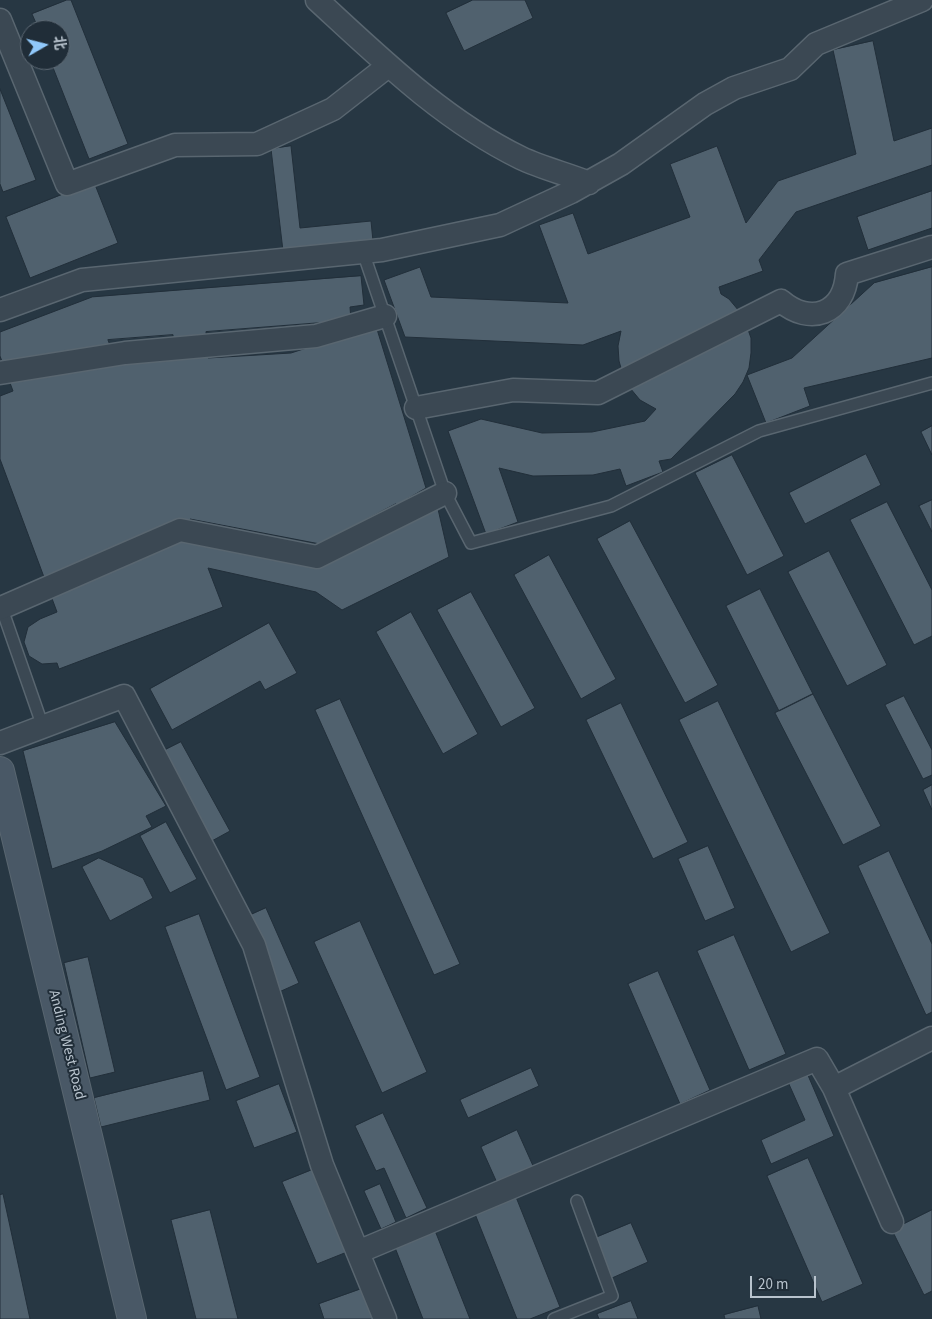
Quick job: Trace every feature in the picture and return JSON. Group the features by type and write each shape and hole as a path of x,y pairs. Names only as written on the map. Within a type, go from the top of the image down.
{"street":[{"path":"317,0 388,66 462,124 522,158 589,182"},
{"path":"0,310 82,280 382,250 500,225 589,182 621,164 705,104 734,88 790,69 816,44 922,0"},
{"path":"0,20 67,184 176,144 257,144 333,110 388,66"},
{"path":"416,408 513,390 598,394 781,301 800,313 824,312 834,306 842,297 846,286 847,274 932,247"},
{"path":"0,373 125,353 316,336 385,316"},
{"path":"1,606 180,530 317,557 445,493"},
{"path":"0,742 124,696 254,945 322,1165 385,1319"},
{"name":"Anding West Road","path":"0,771 132,1319"},
{"name":"Anding West Road","path":"0,843 114,1319"},
{"path":"834,1088 932,1038"},
{"path":"358,1252 817,1059 834,1088 892,1222"}],"lane":[{"path":"363,252 445,493 471,543 611,506 759,431 932,383"},
{"path":"1,606 43,727"},
{"path":"554,1319 612,1296 577,1201"}],"building":[{"path":"71,0 128,144 89,159 54,70 70,70 70,20 35,20 32,14"},
{"path":"473,0 525,0 533,18 464,51 446,13"},
{"path":"873,41 894,141 932,128 932,165 796,212 759,260 763,271 719,287 721,294 729,299 739,311 746,324 751,338 749,368 735,394 671,459 659,461 663,472 626,486 620,469 593,475 533,476 499,468 518,522 486,534 448,431 481,419 542,433 592,432 645,421 656,409 640,400 630,388 623,375 619,361 618,346 621,331 583,345 405,337 384,280 420,267 431,297 568,303 539,225 573,213 588,254 690,217 670,164 717,146 746,223 778,181 856,154 833,50"},
{"path":"0,89 36,180 3,192 0,184"},
{"path":"291,146 300,228 371,221 373,241 283,251 271,149"},
{"path":"94,182 118,243 30,278 6,217"},
{"path":"932,191 932,228 868,250 857,217"},
{"path":"932,267 932,358 804,388 810,406 766,423 747,375 792,358 874,283"},
{"path":"361,276 364,305 350,307 352,334 376,326 426,488 407,499 417,519 438,509 449,557 342,610 316,592 208,568 223,607 59,669 57,663 42,664 29,656 24,642 28,627 40,619 57,612 0,459 0,396 13,391 0,356 0,332 92,297","holes":["321,323 322,343 291,353 208,358 206,332","173,335 175,360 117,363 108,340","396,504 406,525 321,567 198,541 190,519 320,544"]},
{"path":"932,426 932,455 921,432"},
{"path":"866,454 881,485 805,524 789,493"},
{"path":"732,455 784,556 747,575 695,473"},
{"path":"932,500 932,532 919,506"},
{"path":"887,502 932,590 932,636 914,645 850,520"},
{"path":"630,521 718,685 685,703 597,539"},
{"path":"829,551 887,665 847,686 788,572"},
{"path":"549,555 616,679 581,699 514,575"},
{"path":"760,589 813,694 779,711 726,606"},
{"path":"471,592 535,708 501,727 437,610"},
{"path":"411,612 478,734 443,754 376,632"},
{"path":"269,623 297,673 265,690 260,681 172,730 150,689"},
{"path":"813,694 881,826 843,845 775,713"},
{"path":"904,696 932,750 932,775 923,779 885,705"},
{"path":"340,699 460,964 434,975 315,710"},
{"path":"718,701 830,933 791,952 679,720"},
{"path":"621,703 688,842 653,859 586,720"},
{"path":"115,722 166,806 146,816 152,827 102,851 52,869 23,751"},
{"path":"181,742 230,831 210,842 161,752"},
{"path":"932,785 932,810 923,790"},
{"path":"166,822 197,879 170,893 140,836"},
{"path":"708,846 735,908 705,921 678,859"},
{"path":"889,851 932,944 932,1012 926,1015 858,866"},
{"path":"99,858 143,878 153,898 110,921 82,867"},
{"path":"266,908 299,983 279,992 246,917"},
{"path":"199,914 260,1077 226,1090 165,927"},
{"path":"360,921 427,1072 382,1093 314,942"},
{"path":"734,935 786,1054 749,1070 697,951"},
{"path":"88,957 115,1072 90,1078 64,963"},
{"path":"658,971 710,1090 680,1104 628,984"},
{"path":"531,1068 539,1086 468,1118 460,1100"},
{"path":"203,1071 210,1100 101,1127 94,1098"},
{"path":"807,1073 834,1136 771,1164 761,1140 805,1120 788,1082"},
{"path":"279,1084 297,1132 254,1148 236,1101"},
{"path":"383,1113 427,1208 406,1218 384,1168 376,1171 355,1126"},
{"path":"517,1130 534,1168 498,1185 481,1147"},
{"path":"808,1158 863,1284 822,1302 767,1176"},
{"path":"312,1170 347,1252 317,1264 282,1182"},
{"path":"380,1184 396,1222 381,1229 364,1191"},
{"path":"3,1194 30,1319 0,1319 0,1195"},
{"path":"516,1197 560,1307 530,1319 517,1319 475,1214"},
{"path":"210,1210 238,1319 196,1319 171,1220"},
{"path":"932,1210 932,1291 924,1295 892,1230"},
{"path":"631,1223 648,1262 612,1278 595,1238"},
{"path":"434,1228 470,1319 423,1319 394,1245"},
{"path":"364,1288 375,1319 324,1319 319,1304"},
{"path":"631,1301 638,1319 599,1319 597,1314"},
{"path":"758,1306 761,1319 725,1319 724,1315"}]}
